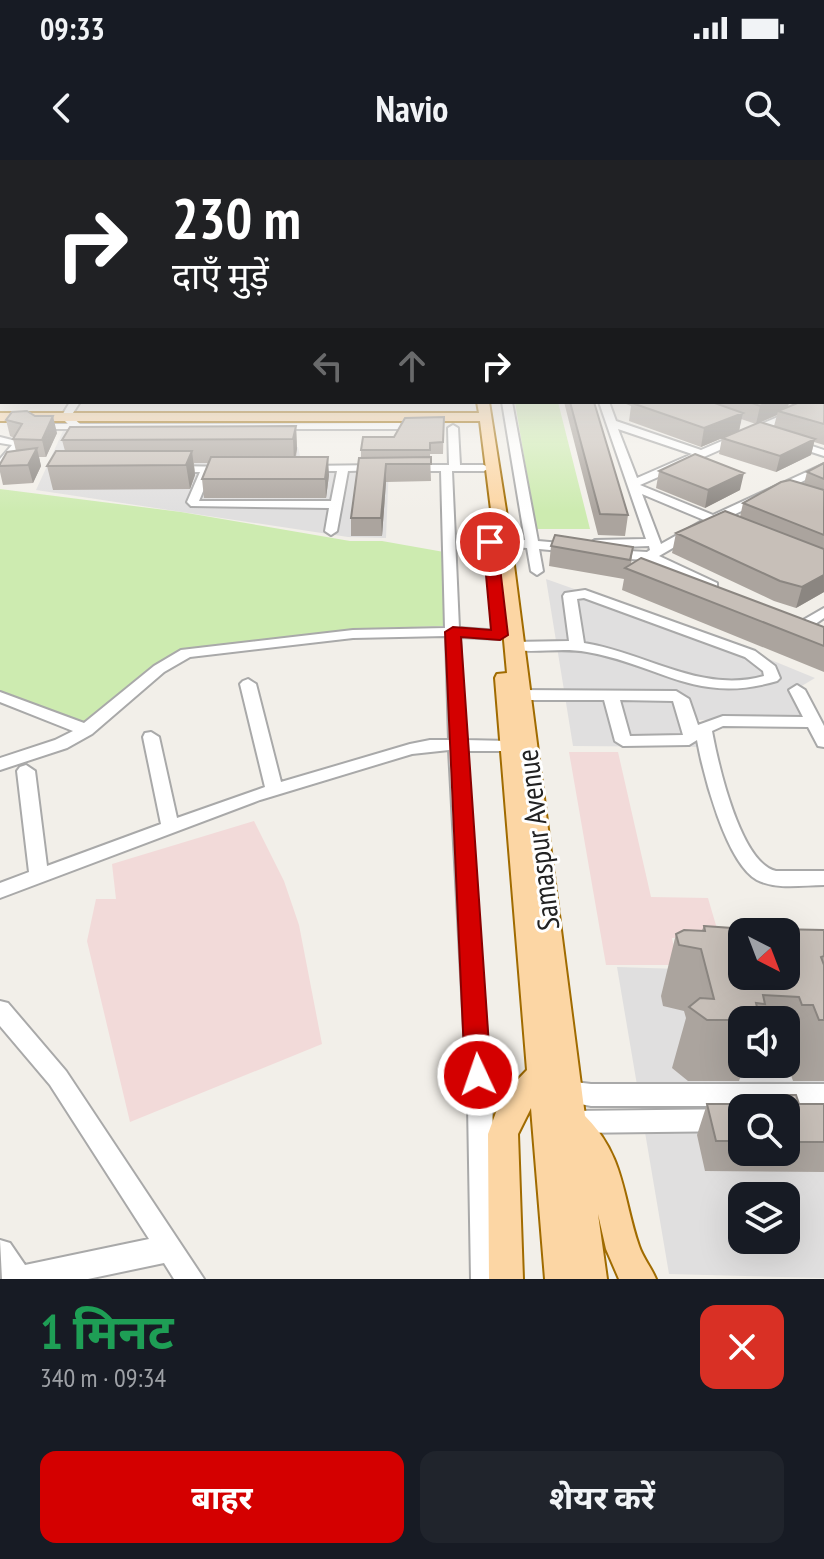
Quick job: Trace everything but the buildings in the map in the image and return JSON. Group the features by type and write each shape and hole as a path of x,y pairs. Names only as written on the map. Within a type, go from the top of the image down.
{"main road":[{"path":"0,415 481,411"},
{"name":"Samaspur Avenue","path":"481,411 484,468 506,641 519,695 524,797 560,1096 590,1279"},
{"name":"Samaspur Avenue","path":"481,411 503,542 510,746 524,797"},
{"path":"506,1279 503,1134 494,1116 560,1096 595,1150 606,1176 624,1254 639,1279"},
{"name":"Samaspur Avenue","path":"560,1096 562,1279"}],"street":[{"path":"71,408 67,416 77,426"},
{"path":"508,408 537,571"},
{"path":"606,408 653,549"},
{"path":"634,485 808,408"},
{"path":"612,423 704,455"},
{"path":"69,442 77,426"},
{"path":"39,427 400,426"},
{"path":"742,426 770,436"},
{"path":"453,428 453,632 457,745 494,1116 485,1279"},
{"path":"0,440 19,443 0,466"},
{"path":"783,440 824,453"},
{"path":"556,546 633,557 824,467"},
{"path":"298,468 484,468"},
{"path":"331,531 343,468"},
{"path":"162,469 238,469"},
{"path":"207,469 193,502 195,504 336,505"},
{"path":"634,485 727,526"},
{"path":"780,489 795,495"},
{"path":"503,542 653,549 724,594 647,570 633,557"},
{"path":"0,764 61,744 86,730 159,669 186,653 353,634 453,632 506,641 600,650 698,682 754,686 772,678 770,669 750,654 585,594 570,596 577,646"},
{"path":"824,612 796,623 824,635"},
{"path":"248,684 274,790"},
{"path":"797,690 824,742"},
{"path":"519,695 611,695 676,696 681,699 692,733 689,740 623,741 611,695"},
{"path":"0,697 86,730"},
{"path":"814,722 723,721 710,723 704,731 735,840 744,859 752,868 770,877 824,878"},
{"path":"151,737 170,826"},
{"path":"0,891 170,826 274,790 410,749 457,745 510,746"},
{"path":"26,771 39,874"},
{"path":"0,1010 58,1078 190,1279"},
{"path":"560,1096 824,1095"},
{"path":"560,1096 728,1118"},
{"path":"0,1253 20,1279 168,1249"}],"shaded area":[{"path":"82,430 72,450 298,447 302,465 389,465 386,538 348,537 36,490 63,431"},
{"path":"546,579 752,652 815,678 800,687 792,687 807,719 694,720 700,747 573,746"},
{"path":"569,752 618,752 651,897 708,898 720,939 672,938 678,965 606,965"},
{"path":"254,821 284,881 299,925 322,1044 130,1122 87,941 96,899 116,899 112,864"},
{"path":"617,967 728,971 728,990 800,990 800,974 824,973 824,1278 669,1274"}],"green space":[{"path":"516,408 560,408 590,529 536,529"},
{"path":"0,489 181,512 350,541 382,541 444,552 446,626 379,628 187,650 167,658 88,724 0,691"}],"route":[{"path":"478,1075 453,632 500,635 490,542"}]}
